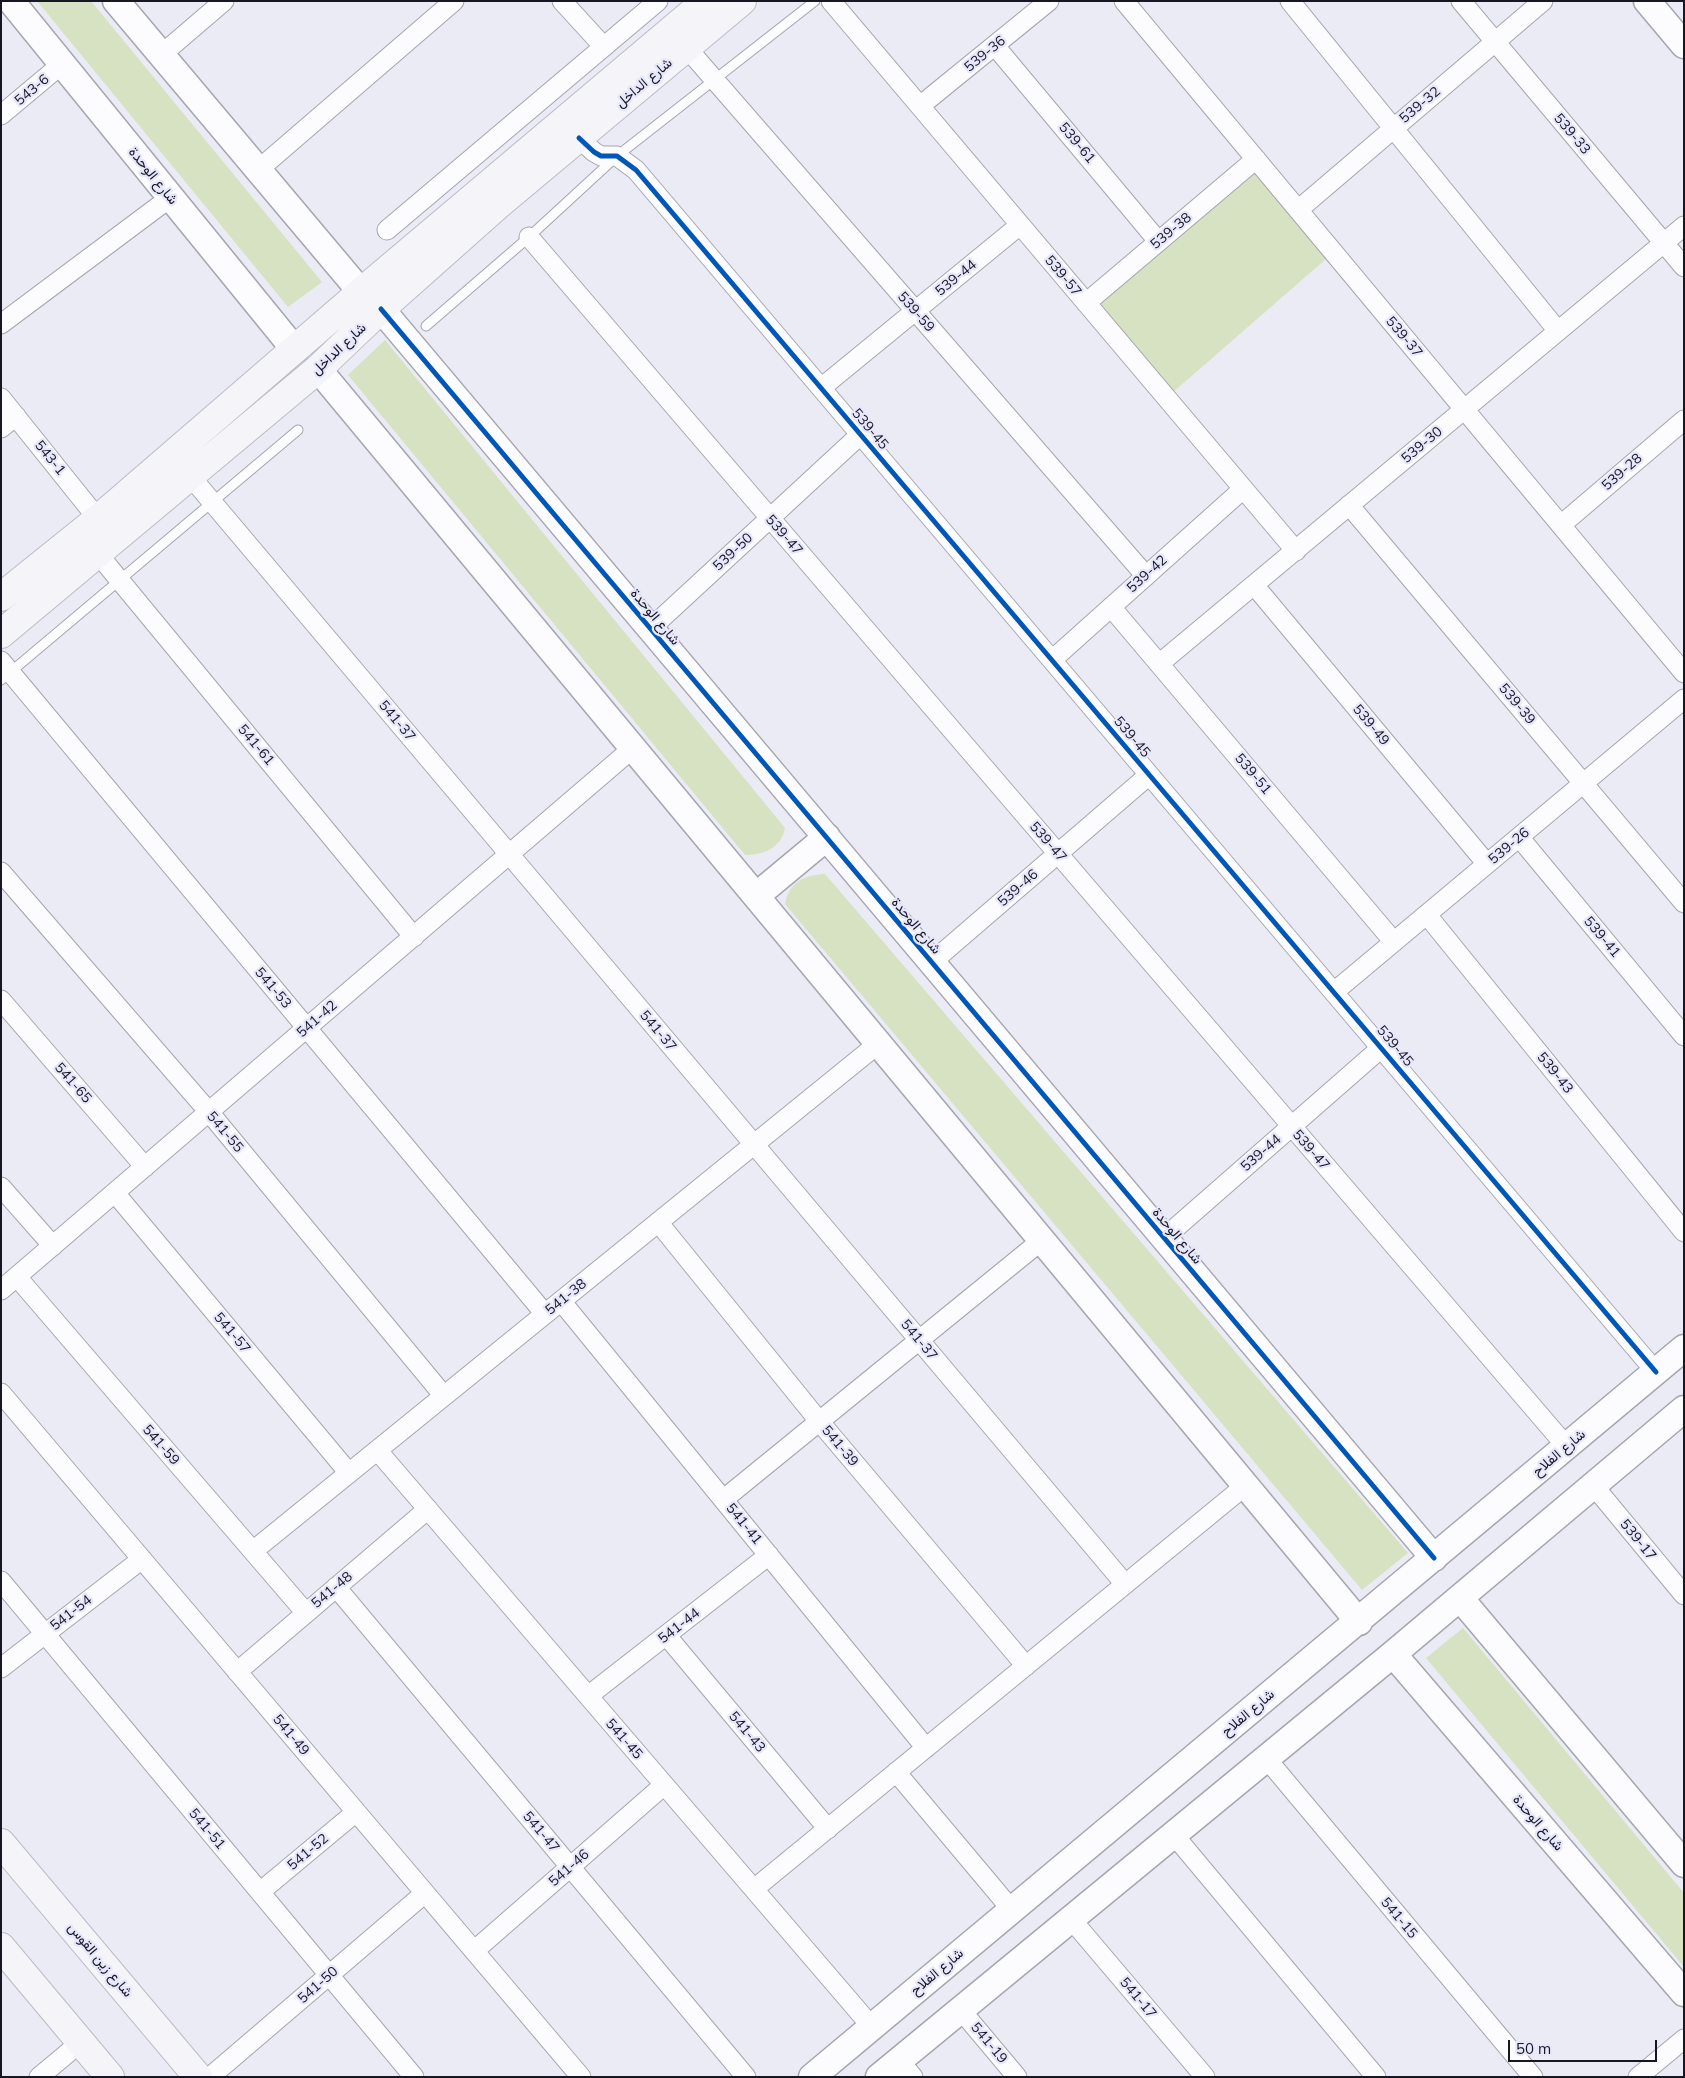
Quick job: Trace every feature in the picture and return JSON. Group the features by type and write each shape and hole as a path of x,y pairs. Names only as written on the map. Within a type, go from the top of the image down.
{"main road":[{"name":"شارع الداخل","path":"3,593 98,519 295,350 371,301 573,128 706,1"},
{"name":"شارع الداخل","path":"573,128 686,47 742,1"},
{"name":"شارع الداخل","path":"1,634 318,369 371,301"},
{"name":"شارع زين القوس","path":"1,1843 198,2077"},
{"path":"1,1947 110,2077"}],"street":[{"name":"شارع الوحدة","path":"11,1 295,350"},
{"name":"شارع الوحدة","path":"116,1 258,170 651,628 1434,1558"},
{"path":"161,55 224,1"},
{"path":"258,170 454,1"},
{"path":"562,1 604,47"},
{"path":"387,230 658,1"},
{"name":"539-57","path":"831,1 1296,550"},
{"name":"539-36","path":"920,106 1049,1"},
{"name":"539-37","path":"1124,1 1684,673"},
{"path":"1290,1 1558,331"},
{"name":"539-33","path":"1461,1 1684,267"},
{"name":"539-32","path":"1298,210 1542,1"},
{"path":"1647,1 1684,45"},
{"name":"539-61","path":"995,46 1158,242"},
{"name":"539-59","path":"686,47 1146,576"},
{"name":"543-6","path":"1,115 62,64"},
{"name":"539-45","path":"547,95 573,128 601,156 617,156 636,170 1656,1372"},
{"name":"539-38","path":"1086,303 1256,159"},
{"path":"1,324 171,197"},
{"name":"539-44","path":"821,388 1020,225"},
{"name":"539-30","path":"1160,664 1684,226"},
{"name":"539-47","path":"529,237 1566,1447"},
{"path":"318,369 1359,1622"},
{"name":"543-1","path":"1,398 98,519"},
{"path":"1,428 16,416"},
{"name":"539-28","path":"1561,525 1684,420"},
{"name":"539-50","path":"651,628 860,435"},
{"name":"541-37","path":"191,477 1126,1584"},
{"name":"539-42","path":"1052,660 1243,489"},
{"name":"539-39","path":"1349,505 1684,903"},
{"name":"541-61","path":"98,554 414,937"},
{"name":"539-49","path":"1254,585 1487,864"},
{"name":"539-51","path":"1111,607 1394,942"},
{"name":"541-53","path":"4,671 307,1028 545,1314"},
{"name":"539-26","path":"1334,992 1684,699"},
{"name":"541-42","path":"1,1290 633,748"},
{"name":"539-46","path":"932,962 1150,775"},
{"path":"756,896 827,837"},
{"name":"539-41","path":"1519,837 1684,1036"},
{"name":"541-55","path":"1,872 208,1112 444,1396"},
{"name":"539-43","path":"1427,915 1684,1232"},
{"name":"541-65","path":"1,1000 145,1167"},
{"name":"541-38","path":"253,1551 879,1043"},
{"name":"539-44","path":"1164,1238 1382,1048"},
{"path":"1,1188 53,1246"},
{"name":"541-57","path":"115,1193 349,1473"},
{"name":"541-39","path":"658,1222 819,1421 1026,1666"},
{"path":"724,1499 1042,1240"},
{"name":"541-59","path":"17,1276 306,1613"},
{"name":"541-41","path":"561,1300 926,1748"},
{"name":"شارع الفلاح","path":"812,2077 1011,1909 1359,1622 1684,1348"},
{"name":"541-49","path":"1,1393 581,2077"},
{"path":"879,2077 906,2069 960,2009 1174,1835 1593,1485 1682,1414"},
{"name":"541-45","path":"377,1450 872,2027"},
{"path":"754,1889 1246,1485"},
{"name":"539-17","path":"1593,1485 1684,1595"},
{"name":"541-48","path":"238,1672 428,1509"},
{"name":"541-44","path":"588,1696 769,1555"},
{"name":"541-54","path":"1,1668 142,1559"},
{"name":"541-51","path":"1,1581 414,2077"},
{"name":"541-47","path":"336,1587 746,2077"},
{"path":"1460,1598 1684,1864"},
{"name":"541-43","path":"666,1635 828,1829"},
{"name":"شارع الوحدة","path":"1393,1654 1684,1993"},
{"name":"541-15","path":"1266,1758 1533,2077"},
{"path":"896,1772 1011,1909"},
{"name":"541-46","path":"474,1951 664,1785"},
{"name":"541-52","path":"260,1892 356,1812"},
{"path":"1174,1835 1376,2077"},
{"name":"541-50","path":"210,2077 425,1893"},
{"name":"541-17","path":"1071,1919 1205,2077"},
{"name":"541-19","path":"960,2009 1017,2077"},
{"path":"1638,2077 1684,2039"},
{"path":"39,2077 81,2042"}],"lane":[{"path":"426,326 529,237 617,156 815,1"},
{"path":"4,671 213,504 298,430"}],"green space":[{"path":"37,1 91,1 322,282 288,307"},
{"path":"1256,159 1334,252 1164,400 1086,303"},
{"path":"385,340 785,828 780,841 771,849 759,854 745,855 348,375"},
{"path":"825,874 1408,1553 1362,1590 785,904 790,890 799,881 810,876"},
{"path":"1463,1628 1684,1893 1684,1967 1426,1658"}],"cycle path":[{"path":"579,138 601,156 617,156 636,170 1656,1372"},
{"path":"381,309 1434,1558"}]}
